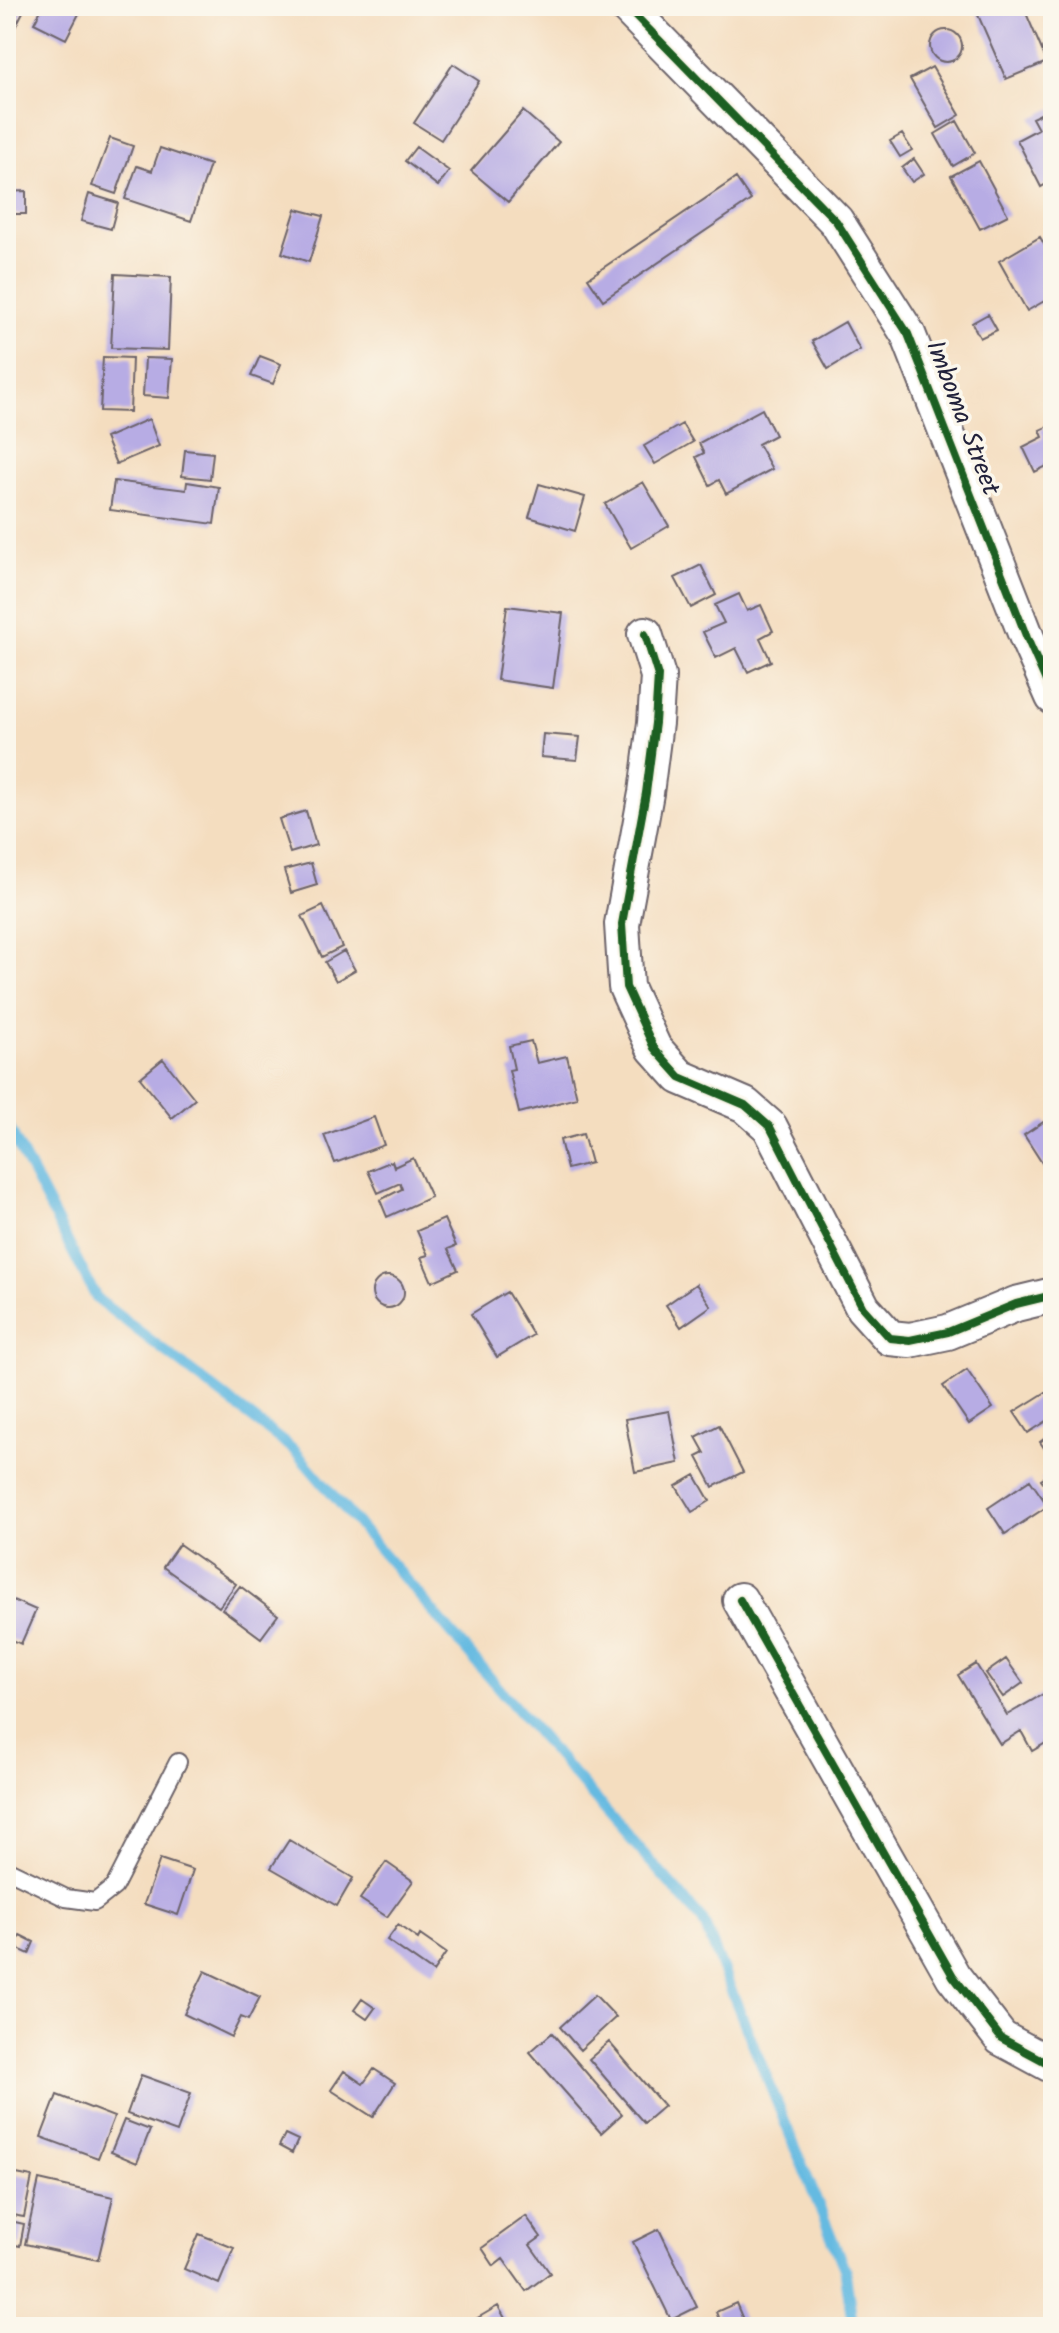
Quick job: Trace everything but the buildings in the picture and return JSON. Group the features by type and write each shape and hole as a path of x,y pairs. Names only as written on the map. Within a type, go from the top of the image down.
{"street":[{"name":"Imboma Street","path":"626,6 836,221 908,334 1053,697"},
{"path":"645,634 658,676 655,723 646,793 622,924 626,987 654,1048 680,1077 745,1105 770,1127 863,1308 890,1338 910,1340 948,1332 1016,1304 1053,1295"},
{"path":"740,1600 953,1976 1001,2038 1053,2066"}],"lane":[{"path":"6,1869 66,1898 95,1902 114,1887 178,1762"}],"waterway":[{"path":"6,1122 97,1299 295,1451 703,1921 845,2270 853,2327"}],"cycle path":[{"path":"626,6 836,221 908,334 1053,697"},
{"path":"645,634 658,676 655,723 646,793 622,924 626,987 654,1048 680,1077 745,1105 770,1127 863,1308 890,1338 910,1340 948,1332 1016,1304 1053,1295"},
{"path":"740,1600 953,1976 1001,2038 1053,2066"}]}
